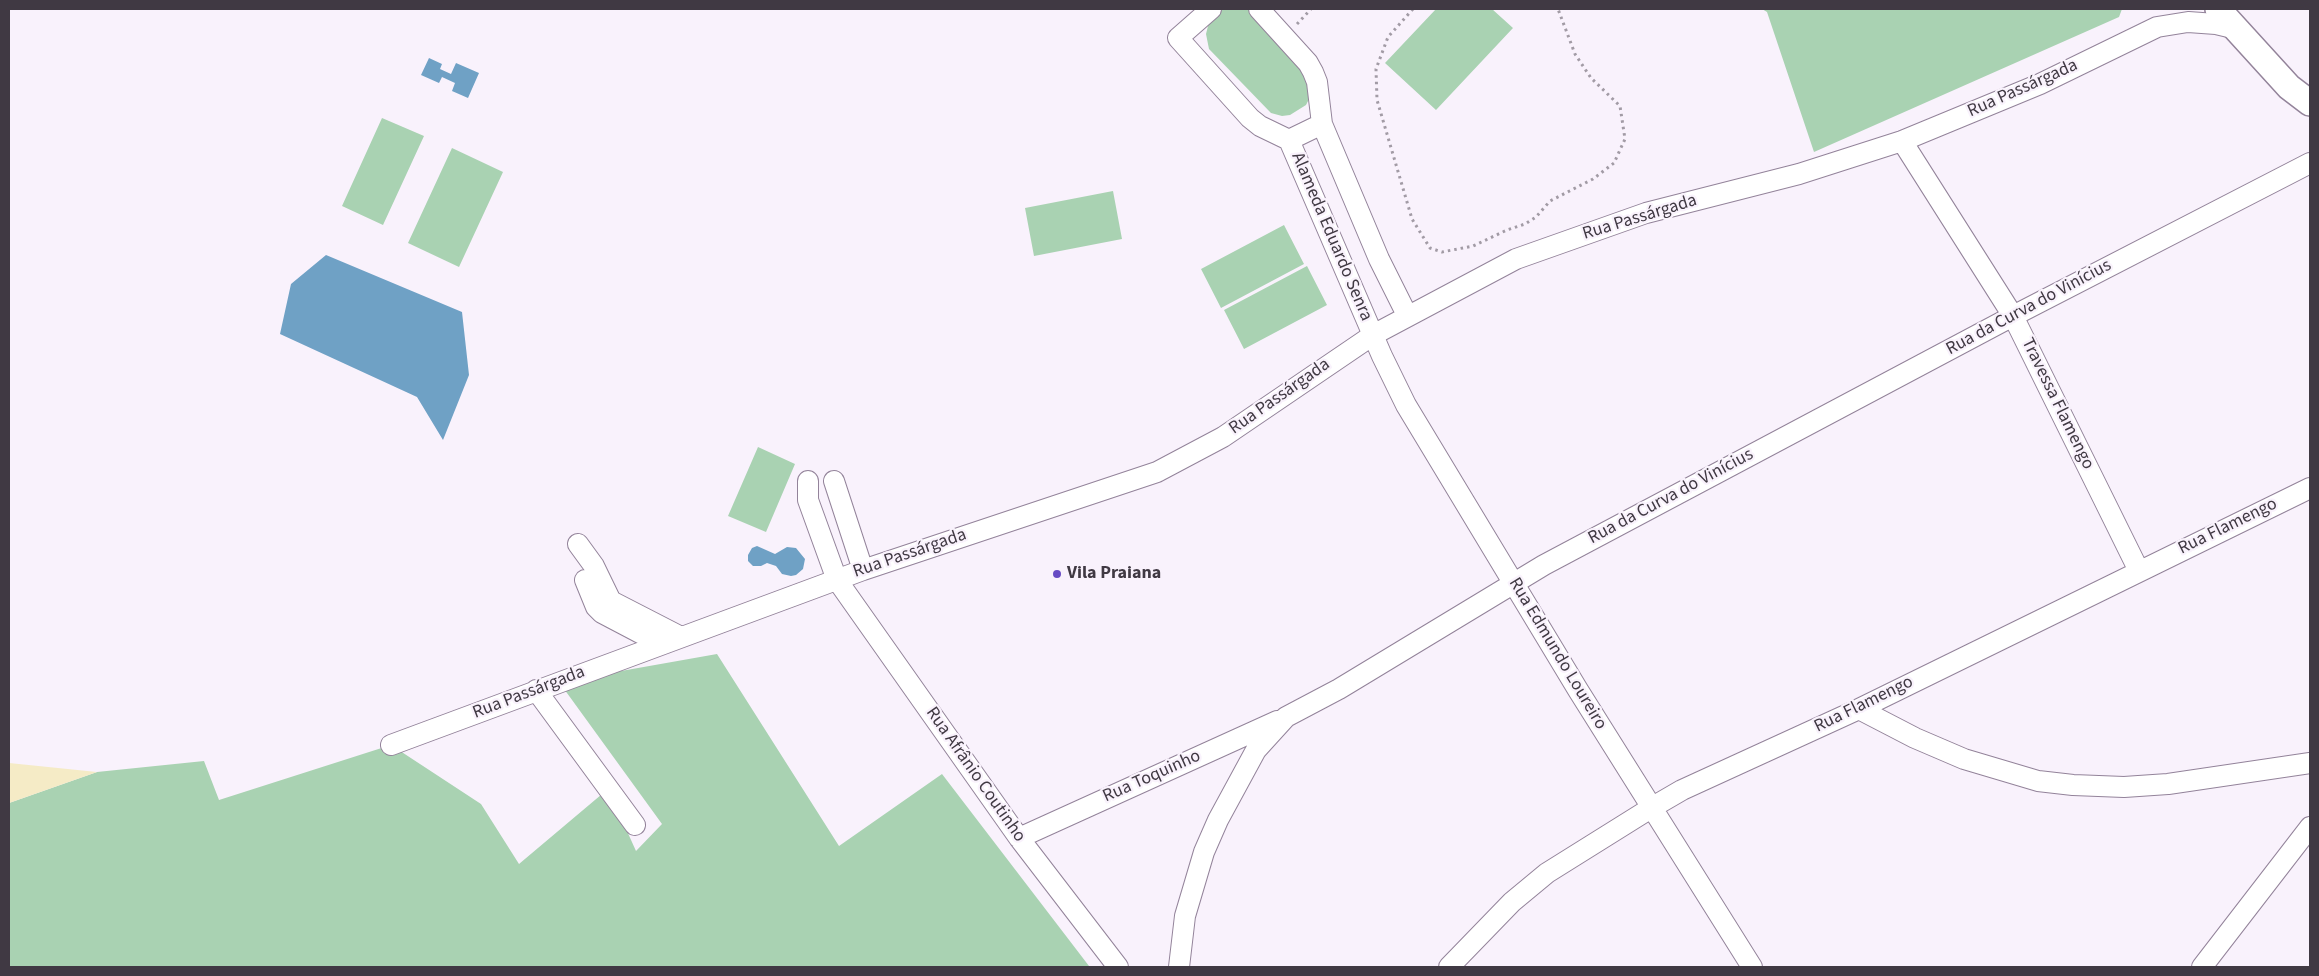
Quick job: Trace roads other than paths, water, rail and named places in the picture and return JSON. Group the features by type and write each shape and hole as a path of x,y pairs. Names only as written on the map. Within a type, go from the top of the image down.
{"main road":[{"path":"2218,9 2289,87 2310,103"}],"street":[{"name":"Alameda Eduardo Senra","path":"1211,9 1178,38 1250,118 1260,126 1290,140 1372,335"},
{"name":"Alameda Eduardo Senra","path":"1259,9 1308,63 1313,72 1317,82 1322,124 1380,259 1407,315"},
{"path":"2157,27 2168,9"},
{"name":"Rua Passárgada","path":"391,745 863,570 988,527 1125,484 1176,463 1223,437 1372,335 1516,259 1549,246 1646,213 1799,174 1902,141 2040,84 2157,27 2188,22 2216,24 2237,29"},
{"name":"Alameda Eduardo Senra","path":"1290,140 1322,124"},
{"name":"Travessa Flamengo","path":"1902,141 2013,316 2139,571"},
{"name":"Rua da Curva do Vinícius","path":"1179,967 1185,916 1194,884 1215,828 1256,750 1286,718 1339,689 1514,582 2013,316 2310,163"},
{"name":"Rua Edmundo Loureiro","path":"1372,335 1406,405 1651,808 1752,967"},
{"name":"Rua Afrânio Coutinho","path":"808,481 808,500 837,580 1019,838 1118,967"},
{"path":"834,481 863,570"},
{"name":"Rua Flamengo","path":"1449,967 1512,902 1547,873 1682,790 1859,709 2310,488"},
{"path":"661,644 616,622 596,607 582,570 578,544 594,566 611,601 681,636"},
{"path":"536,690 635,824"},
{"path":"1859,709 1915,738 1964,760 2047,782 2124,787 2168,784 2310,763"},
{"name":"Rua Toquinho","path":"1019,838 1286,718"},
{"path":"2202,967 2310,827"}],"water":[{"path":"429,58 442,64 440,69 451,74 456,63 479,73 468,98 452,91 455,83 442,77 439,83 421,75"},
{"path":"326,255 462,312 469,375 443,440 417,397 280,334 291,284"},
{"path":"757,546 775,554 787,547 796,548 805,559 803,569 796,575 791,576 782,574 776,566 767,563 761,566 753,566 748,561 748,555 752,548"}],"place":[{"name":"Vila Praiana","path":"1057,574"}]}
